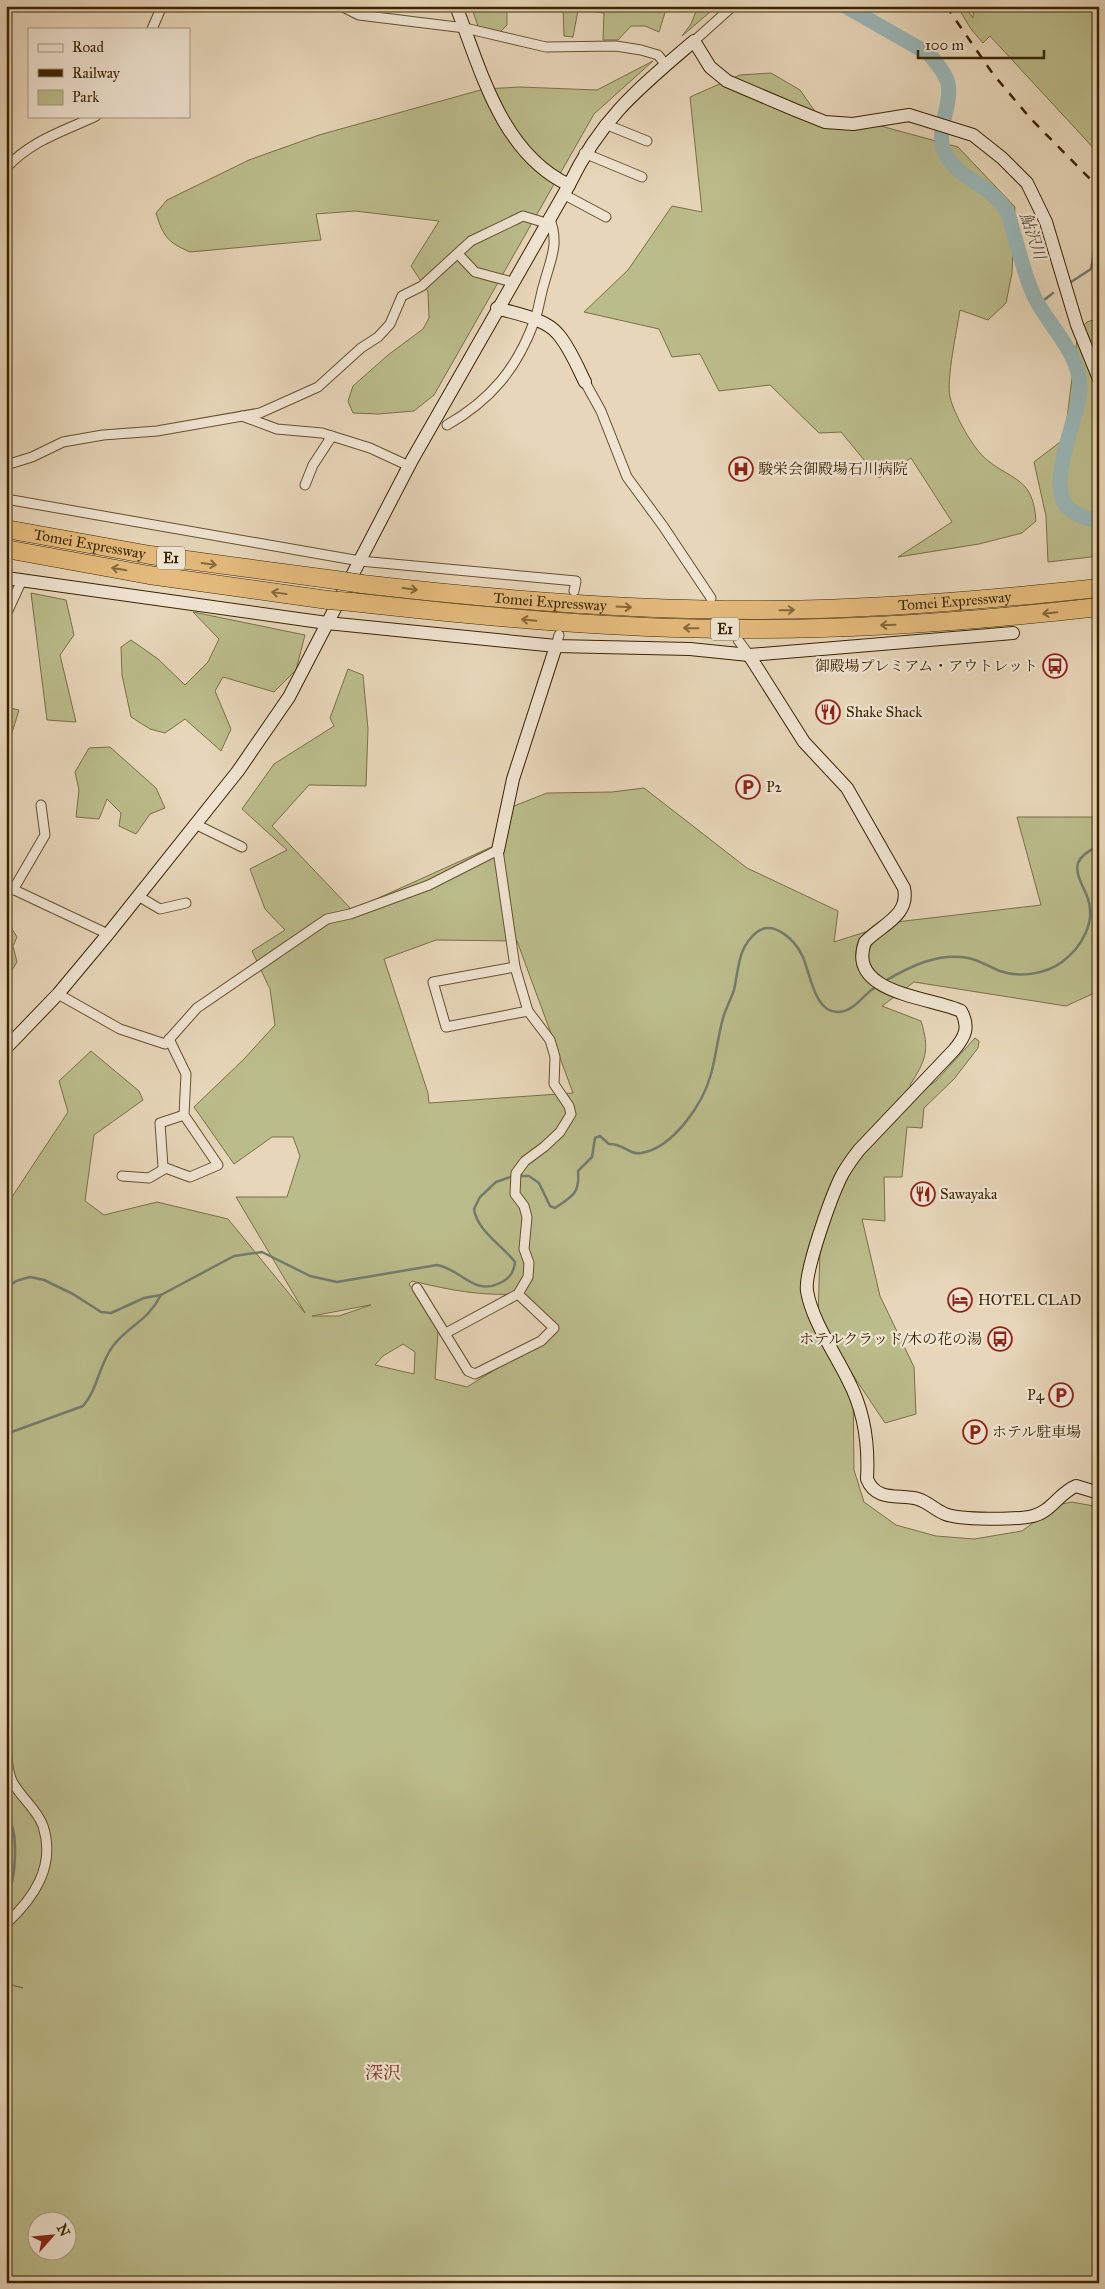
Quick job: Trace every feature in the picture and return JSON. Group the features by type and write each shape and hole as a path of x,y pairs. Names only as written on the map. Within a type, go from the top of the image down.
{"highway":[{"name":"Tomei Expressway","path":"6,529 150,555 362,584 554,603 753,610 902,605 1099,588"},
{"name":"Tomei Expressway","path":"6,549 149,575 328,600 550,622 755,629 900,625 1099,607"}],"street":[{"path":"152,28 162,6"},
{"path":"341,6 359,15 465,28 546,47 616,46 641,50 658,55 666,65"},
{"path":"456,6 502,120 544,170 566,189 606,217"},
{"path":"6,1048 58,994 108,934 238,772 289,697 409,466 566,189 584,153 624,102 733,6"},
{"path":"694,40 710,67 727,81 825,122 853,124 909,115 973,135 1002,158 1027,183 1046,222 1077,325 1099,379"},
{"path":"6,168 17,156 38,141 91,118"},
{"path":"605,124 647,141"},
{"path":"584,153 642,177"},
{"path":"6,465 32,457 63,442 103,435 157,431 239,415 260,413 318,386 361,348 378,337 390,324 402,296 422,286 471,241 523,216 547,220 555,232 554,249 535,320 519,357 498,386 471,411 447,425"},
{"path":"458,254 475,272 512,282"},
{"path":"497,308 535,320 557,332 570,352 601,412 626,477 663,526 711,598"},
{"path":"239,415 277,429 322,433 370,448 409,466"},
{"path":"305,485 313,465 332,436"},
{"path":"6,499 360,562 576,581 574,591"},
{"path":"6,578 327,623 690,649 749,655 1013,633"},
{"path":"6,615 22,580"},
{"path":"446,1333 518,1294 528,1277 529,1263 524,1250 527,1216 524,1206 515,1194 516,1174 525,1160 544,1147 560,1132 571,1114 569,1106 554,1084 555,1057 550,1040 528,1011 515,966 498,850 513,779 558,640"},
{"path":"738,640 804,742 847,788 904,888 905,902 899,914 865,942 862,949 867,968 891,988 902,994 948,1005 961,1011 966,1026 965,1034 954,1050 859,1150 849,1163 835,1190 806,1283 810,1302 835,1359 848,1379 857,1400 868,1439 868,1480 870,1485 880,1494 918,1499 944,1513 956,1517 1022,1518 1035,1516 1046,1510 1061,1494 1076,1486 1099,1493"},
{"path":"41,805 44,836 10,888 108,934"},
{"path":"195,824 242,847"},
{"path":"58,994 120,1029 165,1044 197,1008 327,919 350,914 430,885 498,850"},
{"path":"138,896 160,910 186,904"},
{"path":"515,966 433,982 446,1027 528,1011"},
{"path":"169,1039 186,1074 184,1116 218,1165 190,1176 163,1167 160,1123 184,1116"},
{"path":"122,1176 149,1178 166,1168"},
{"path":"417,1288 468,1371 475,1374 541,1341 554,1328 518,1294"},
{"path":"6,1736 12,1780 43,1825 46,1844 45,1872 39,1886 24,1907 6,1924"}],"green space":[{"path":"471,6 507,6 507,25 499,33 480,32"},
{"path":"563,6 667,6 659,32 645,26 631,26 618,40 603,40 604,13 578,10 573,37 564,36"},
{"path":"698,6 717,6 682,36 691,24"},
{"path":"957,6 965,6 973,18 974,6 1099,6 1099,154 990,36 983,43 971,29"},
{"path":"653,61 594,114 434,395 414,411 378,414 353,413 348,401 353,386 388,355 423,329 429,318 428,292 411,266 439,221 355,211 316,214 321,240 190,252 176,245 167,237 156,213 167,200 249,160 319,135 484,89 520,87 597,90"},
{"path":"771,73 800,90 821,120 877,125 958,147 1015,207 1012,273 1006,303 988,320 960,310 949,389 956,412 976,448 987,460 1021,483 1031,496 1036,521 1022,533 979,544 898,557 952,522 911,458 879,478 841,432 819,433 770,385 719,391 700,354 672,357 659,329 584,312 628,270 672,206 702,212 690,97 740,75"},
{"path":"1099,318 1099,556 1048,562 1046,516 1034,462 1072,433 1067,418 1078,331 1087,322"},
{"path":"31,593 66,600 74,635 60,655 76,722 47,720"},
{"path":"193,612 305,635 296,670 274,692 223,677 215,691 231,729 221,751 185,719 165,733 150,729 131,717 122,675 121,647 131,640 158,659 185,685 208,662 219,639"},
{"path":"348,669 363,675 368,729 366,786 309,785 272,826 352,910 498,844 514,806 547,793 612,792 644,788 747,868 838,911 834,942 896,922 1041,905 1017,817 1099,817 1099,991 1066,1006 914,982 882,1006 921,1021 926,1047 925,1054 920,1069 910,1085 918,1093 936,1081 975,1038 979,1041 978,1048 954,1079 924,1108 922,1128 907,1127 902,1177 884,1177 885,1221 862,1219 880,1296 914,1367 916,1414 885,1423 827,1336 853,1384 854,1470 864,1502 896,1525 936,1536 974,1539 1022,1531 1057,1505 1072,1502 1099,1507 1099,2283 6,2283 6,1984 23,1988 6,1983 6,1206 68,1112 59,1081 91,1051 139,1091 143,1100 94,1135 85,1201 104,1215 157,1202 228,1219 305,1313 236,1197 287,1197 300,1156 293,1137 272,1137 234,1164 194,1107 244,1059 275,1025 270,989 252,951 285,930 265,909 250,869 287,850 242,809 274,764 334,726 330,718","holes":["436,940 517,941 573,1093 429,1103 428,1093 384,959","821,1214 818,1320 807,1302","412,1281 465,1292 518,1294 556,1332 467,1387 435,1379 438,1331 409,1284","370,1305 339,1316 312,1316","403,1344 415,1352 414,1374 375,1365 383,1356"]},
{"path":"6,707 19,710 6,752"},
{"path":"110,747 156,788 165,808 150,814 136,834 119,826 121,813 107,799 99,819 76,817 79,790 75,772 89,748"},
{"path":"6,919 17,937 13,946 17,962 6,980"}],"waterway":[{"name":"鮎沢川","path":"845,6 929,54 945,75 949,92 942,139 947,157 960,172 994,196 1007,212 1035,298 1070,352 1075,363 1079,375 1080,388 1060,475 1061,491 1066,505 1077,514 1099,519"},
{"path":"1099,195 1099,203"},
{"path":"1071,282 1091,269 1099,228"},
{"path":"1039,304 1053,293"},
{"path":"885,981 924,962 946,957 972,959 1000,971 1015,974 1032,974 1056,966 1076,949 1086,933 1089,924 1090,905 1078,876 1077,867 1082,857 1099,846"},
{"path":"6,1289 16,1281 30,1277 44,1280 73,1294 101,1312 111,1313 144,1298 161,1295 234,1256 262,1252 310,1276 337,1282 437,1265 446,1267 475,1284 491,1286 500,1283 511,1274 515,1262 485,1231 476,1217 474,1209 480,1197 496,1182 513,1176 529,1176 539,1183 550,1206 555,1208 574,1193 578,1184 578,1171 592,1157 595,1138 600,1136 609,1144 641,1153 664,1143 675,1134 694,1111 707,1086 723,1018 734,990 740,958 746,944 757,932 770,928 783,933 789,938 802,955 818,999 831,1011 839,1012 850,1009 876,987"},
{"path":"6,1434 83,1406 92,1392 108,1353 125,1333 150,1312 161,1295"},
{"path":"6,1816 10,1822 15,1843 12,1882 6,1899"}],"railway":[{"path":"946,6 993,74 1030,118 1099,188"}],"place":[{"name":"駿栄会御殿場石川病院","path":"741,469"},
{"name":"御殿場プレミアム・アウトレット","path":"1055,666"},
{"name":"Shake Shack","path":"828,712"},
{"name":"P2","path":"748,787"},
{"name":"Sawayaka","path":"923,1194"},
{"name":"HOTEL CLAD","path":"960,1300"},
{"name":"ホテルクラッド/木の花の湯","path":"1000,1339"},
{"name":"P4","path":"1061,1395"},
{"name":"ホテル駐車場","path":"975,1432"}],"district":[{"name":"深沢","path":"383,2073"}]}
